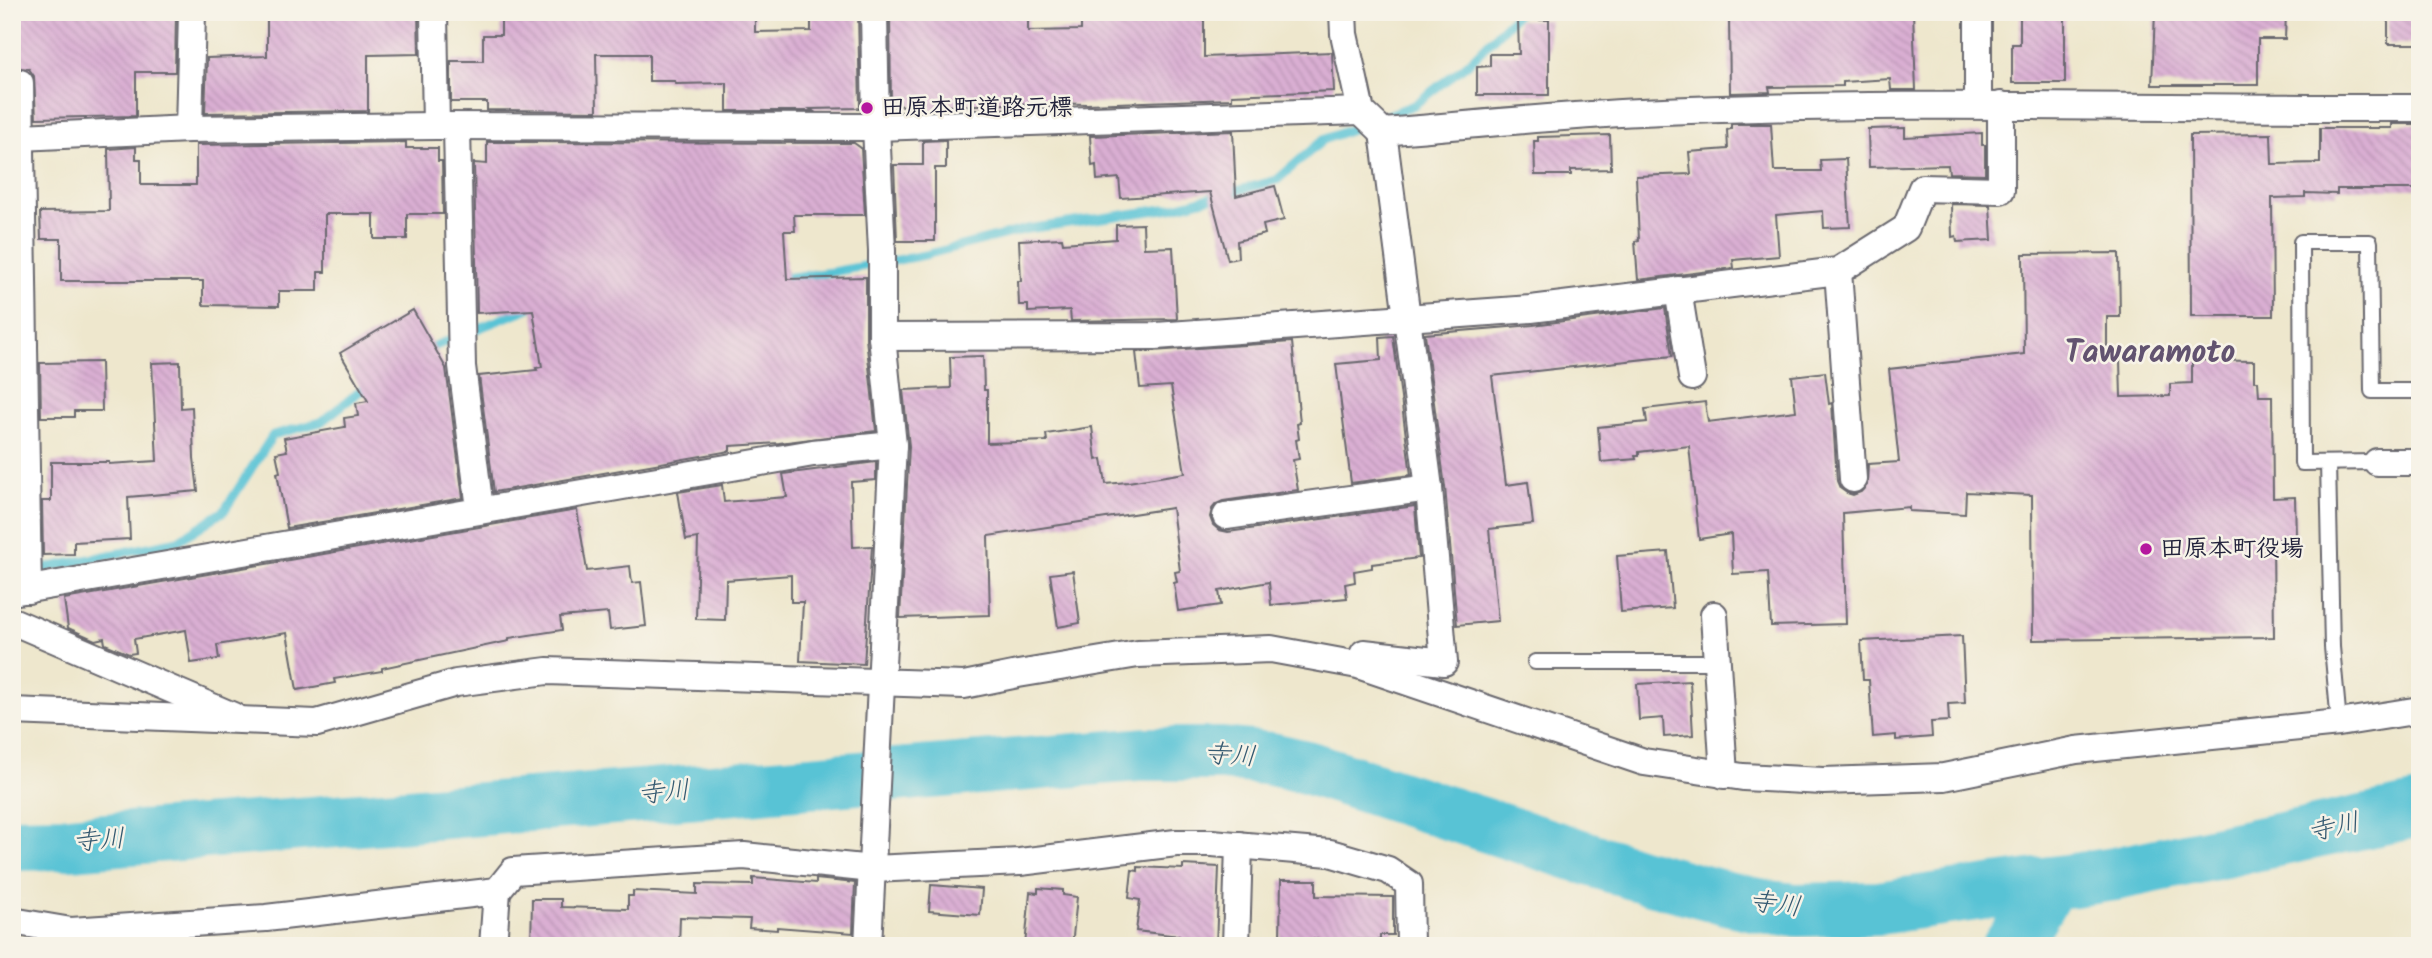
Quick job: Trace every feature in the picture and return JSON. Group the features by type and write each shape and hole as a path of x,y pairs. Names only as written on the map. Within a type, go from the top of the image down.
{"street":[{"path":"189,129 192,12"},
{"path":"434,12 447,127 462,366 480,509"},
{"path":"868,946 893,445 882,337 874,12"},
{"path":"1343,12 1344,34 1361,111 1383,132 1429,488 1444,662 1364,653 1358,665"},
{"path":"882,337 1157,336 1531,309 1838,271 1906,228 1922,188 2001,190 1978,12"},
{"path":"12,83 20,83 21,137 18,346 20,591 813,453 893,445"},
{"path":"1383,132 1641,112 1990,105 2265,109 2420,107"},
{"path":"21,137 189,129 876,127 1361,111"},
{"path":"1838,271 1853,478"},
{"path":"1678,290 1692,377"},
{"path":"2377,462 2420,462"},
{"path":"1226,516 1429,488"},
{"path":"1714,615 1724,775"},
{"path":"12,621 247,722"},
{"path":"12,711 317,723 456,683 547,671 882,688 964,685 1031,671 1151,653 1271,649 1358,665 1644,762 1743,778 1823,781 1944,777 2076,750 2339,723 2420,710"},
{"path":"493,946 497,891 513,871 744,856 873,865 1020,862 1176,843 1330,853 1388,870 1409,884 1410,946"},
{"path":"1236,946 1239,845"},
{"path":"12,922 72,931 266,918 497,891"}],"lane":[{"path":"2377,462 2302,463 2301,242 2370,242 2372,391 2420,391"},
{"path":"2328,463 2332,647 2339,723"},
{"path":"1535,662 1717,662"}],"building":[{"path":"12,12 176,12 175,72 136,72 136,116 36,118 34,76 29,69 12,67"},
{"path":"267,12 418,12 419,54 368,55 368,111 205,113 207,58 267,56"},
{"path":"501,12 755,12 755,32 811,31 811,12 858,12 860,108 727,111 727,83 676,84 675,81 649,81 649,54 596,54 597,111 487,110 487,102 451,102 451,61 483,61 483,35 501,35"},
{"path":"890,12 1028,12 1028,31 1081,30 1081,12 1204,12 1204,57 1332,52 1334,91 1232,95 1232,99 945,106 945,109 923,110 923,105 891,106"},
{"path":"1747,12 1913,12 1916,90 1891,90 1890,79 1843,82 1843,86 1769,87 1770,92 1730,93 1729,17 1747,17"},
{"path":"2020,12 2065,12 2065,83 2012,83 2012,44 2020,44"},
{"path":"2155,12 2286,12 2285,39 2258,39 2258,85 2152,85"},
{"path":"2388,12 2420,12 2420,44 2388,44"},
{"path":"1518,20 1549,20 1549,95 1477,95 1477,67 1490,66 1490,54 1519,54"},
{"path":"1731,124 1771,124 1774,171 1821,171 1820,160 1846,159 1850,227 1824,228 1823,211 1776,215 1779,256 1733,260 1734,268 1638,280 1635,241 1639,240 1636,176 1691,174 1689,152 1728,149 1727,130 1731,129"},
{"path":"2392,124 2420,124 2420,189 2337,189 2337,194 2305,193 2305,197 2272,198 2273,316 2191,316 2190,135 2271,134 2272,164 2320,163 2320,128 2392,128"},
{"path":"1905,128 1905,137 1982,133 1982,145 1985,145 1985,174 1949,173 1948,165 1869,167 1868,129"},
{"path":"1233,131 1236,196 1275,186 1284,220 1263,225 1265,234 1237,241 1238,258 1228,260 1210,192 1121,198 1119,178 1097,180 1096,165 1092,166 1090,136"},
{"path":"1610,135 1611,169 1571,170 1571,175 1535,175 1534,141 1538,141 1538,137"},
{"path":"946,140 946,168 935,168 935,241 897,241 894,165 923,165 923,141"},
{"path":"406,142 406,148 438,148 438,161 442,161 443,214 407,214 407,239 374,239 374,214 325,214 325,272 318,272 318,291 279,291 279,306 203,305 203,281 61,281 61,239 41,239 40,212 109,211 108,149 136,147 136,159 141,159 141,185 196,185 196,145"},
{"path":"487,142 854,143 861,148 865,215 794,215 795,231 784,231 787,279 866,277 866,338 876,431 730,446 730,451 494,492 479,376 537,370 536,368 542,367 533,310 477,313 474,163 487,164"},
{"path":"1951,204 1990,205 1992,240 1957,242 1956,236 1952,237"},
{"path":"1143,224 1144,248 1173,247 1177,319 1071,321 1070,310 1028,312 1028,305 1019,305 1019,240 1062,238 1063,243 1116,239 1116,225"},
{"path":"2119,253 2120,317 2107,317 2107,360 2120,360 2121,397 2170,396 2170,384 2192,383 2192,360 2254,361 2254,381 2258,381 2259,396 2272,396 2273,498 2295,497 2296,539 2273,540 2274,637 2033,640 2032,495 1966,492 1965,514 1909,511 1909,507 1843,513 1846,624 1771,626 1768,572 1733,574 1731,534 1699,539 1689,446 1639,452 1639,455 1635,455 1636,459 1601,462 1598,427 1647,422 1645,409 1705,402 1708,422 1796,411 1792,376 1825,372 1829,404 1832,403 1837,481 1840,488 1847,493 1853,495 1861,492 1867,485 1868,464 1899,462 1889,369 2024,354 2023,254"},
{"path":"1665,308 1672,356 1492,376 1506,485 1528,482 1533,524 1489,529 1498,621 1457,625 1445,487 1425,334 1533,325"},
{"path":"413,310 446,368 463,498 287,528 276,453 287,451 284,438 345,427 344,418 358,416 356,403 368,401 340,353"},
{"path":"1393,336 1411,475 1351,483 1336,364 1381,360 1380,337"},
{"path":"1292,342 1300,423 1297,424 1299,439 1296,440 1299,459 1293,460 1298,490 1223,501 1212,509 1210,517 1213,525 1228,532 1415,506 1419,558 1372,564 1372,568 1354,571 1355,582 1345,584 1347,598 1271,605 1269,582 1219,591 1221,605 1178,611 1174,583 1177,582 1175,572 1180,571 1172,508 988,536 990,615 900,618 909,446 903,390 951,388 950,357 983,356 984,390 987,390 987,443 1047,441 1046,434 1092,427 1096,460 1102,459 1106,484 1128,482 1185,473 1171,386 1140,388 1136,352"},
{"path":"101,362 102,411 74,411 74,417 41,417 40,363"},
{"path":"180,362 181,408 192,407 198,491 128,497 130,539 74,542 74,554 43,555 42,501 51,501 51,462 109,464 157,461 152,363"},
{"path":"876,462 876,480 851,482 853,547 872,546 864,664 800,661 803,602 791,602 791,575 726,580 725,620 696,619 698,538 686,540 678,492 722,485 724,502 787,497 783,474"},
{"path":"577,510 587,571 630,566 632,583 641,582 646,626 610,630 608,613 560,617 562,630 509,638 509,641 382,668 382,671 334,679 335,683 297,690 287,633 217,645 219,659 191,663 186,630 134,639 136,653 129,654 105,644 104,638 95,640 68,628 64,599"},
{"path":"1668,552 1673,608 1621,612 1617,556"},
{"path":"1073,571 1080,623 1058,627 1050,574"},
{"path":"1962,636 1965,703 1948,704 1949,721 1931,722 1932,737 1896,740 1896,735 1873,737 1869,680 1863,680 1861,641"},
{"path":"1690,681 1693,735 1664,737 1663,718 1639,720 1637,684"},
{"path":"1183,865 1219,867 1216,946 1179,946 1179,936 1136,931 1140,900 1129,898 1132,870 1138,871 1138,867 1183,869"},
{"path":"753,878 855,883 853,933 777,927 777,930 749,928 750,919 680,917 679,946 531,946 532,899 561,899 561,907 628,909 628,896 633,896 633,891 697,894 697,884 753,885"},
{"path":"1281,880 1316,880 1316,896 1393,897 1393,935 1380,935 1380,940 1280,939"},
{"path":"931,885 982,889 980,915 929,911"},
{"path":"1038,888 1063,890 1063,895 1077,897 1072,946 1025,946 1030,892 1038,893"}],"waterway":[{"path":"776,279 925,255 1027,229 1171,208 1277,180 1323,140 1414,105 1470,62 1519,12"},
{"path":"425,350 529,308"},
{"path":"12,575 178,541 224,511 273,435 321,422 369,384"},
{"name":"寺川","path":"12,844 70,843 1149,754 1222,754 1271,759 1306,767 1636,874 1730,899 1797,910 1878,908 2115,874 2420,810"},
{"path":"2009,946 2051,883"}],"place":[{"name":"田原本町道路元標","path":"867,108"},
{"name":"田原本町役場","path":"2146,549"}],"district":[{"name":"Tawaramoto","path":"2150,353"}]}
